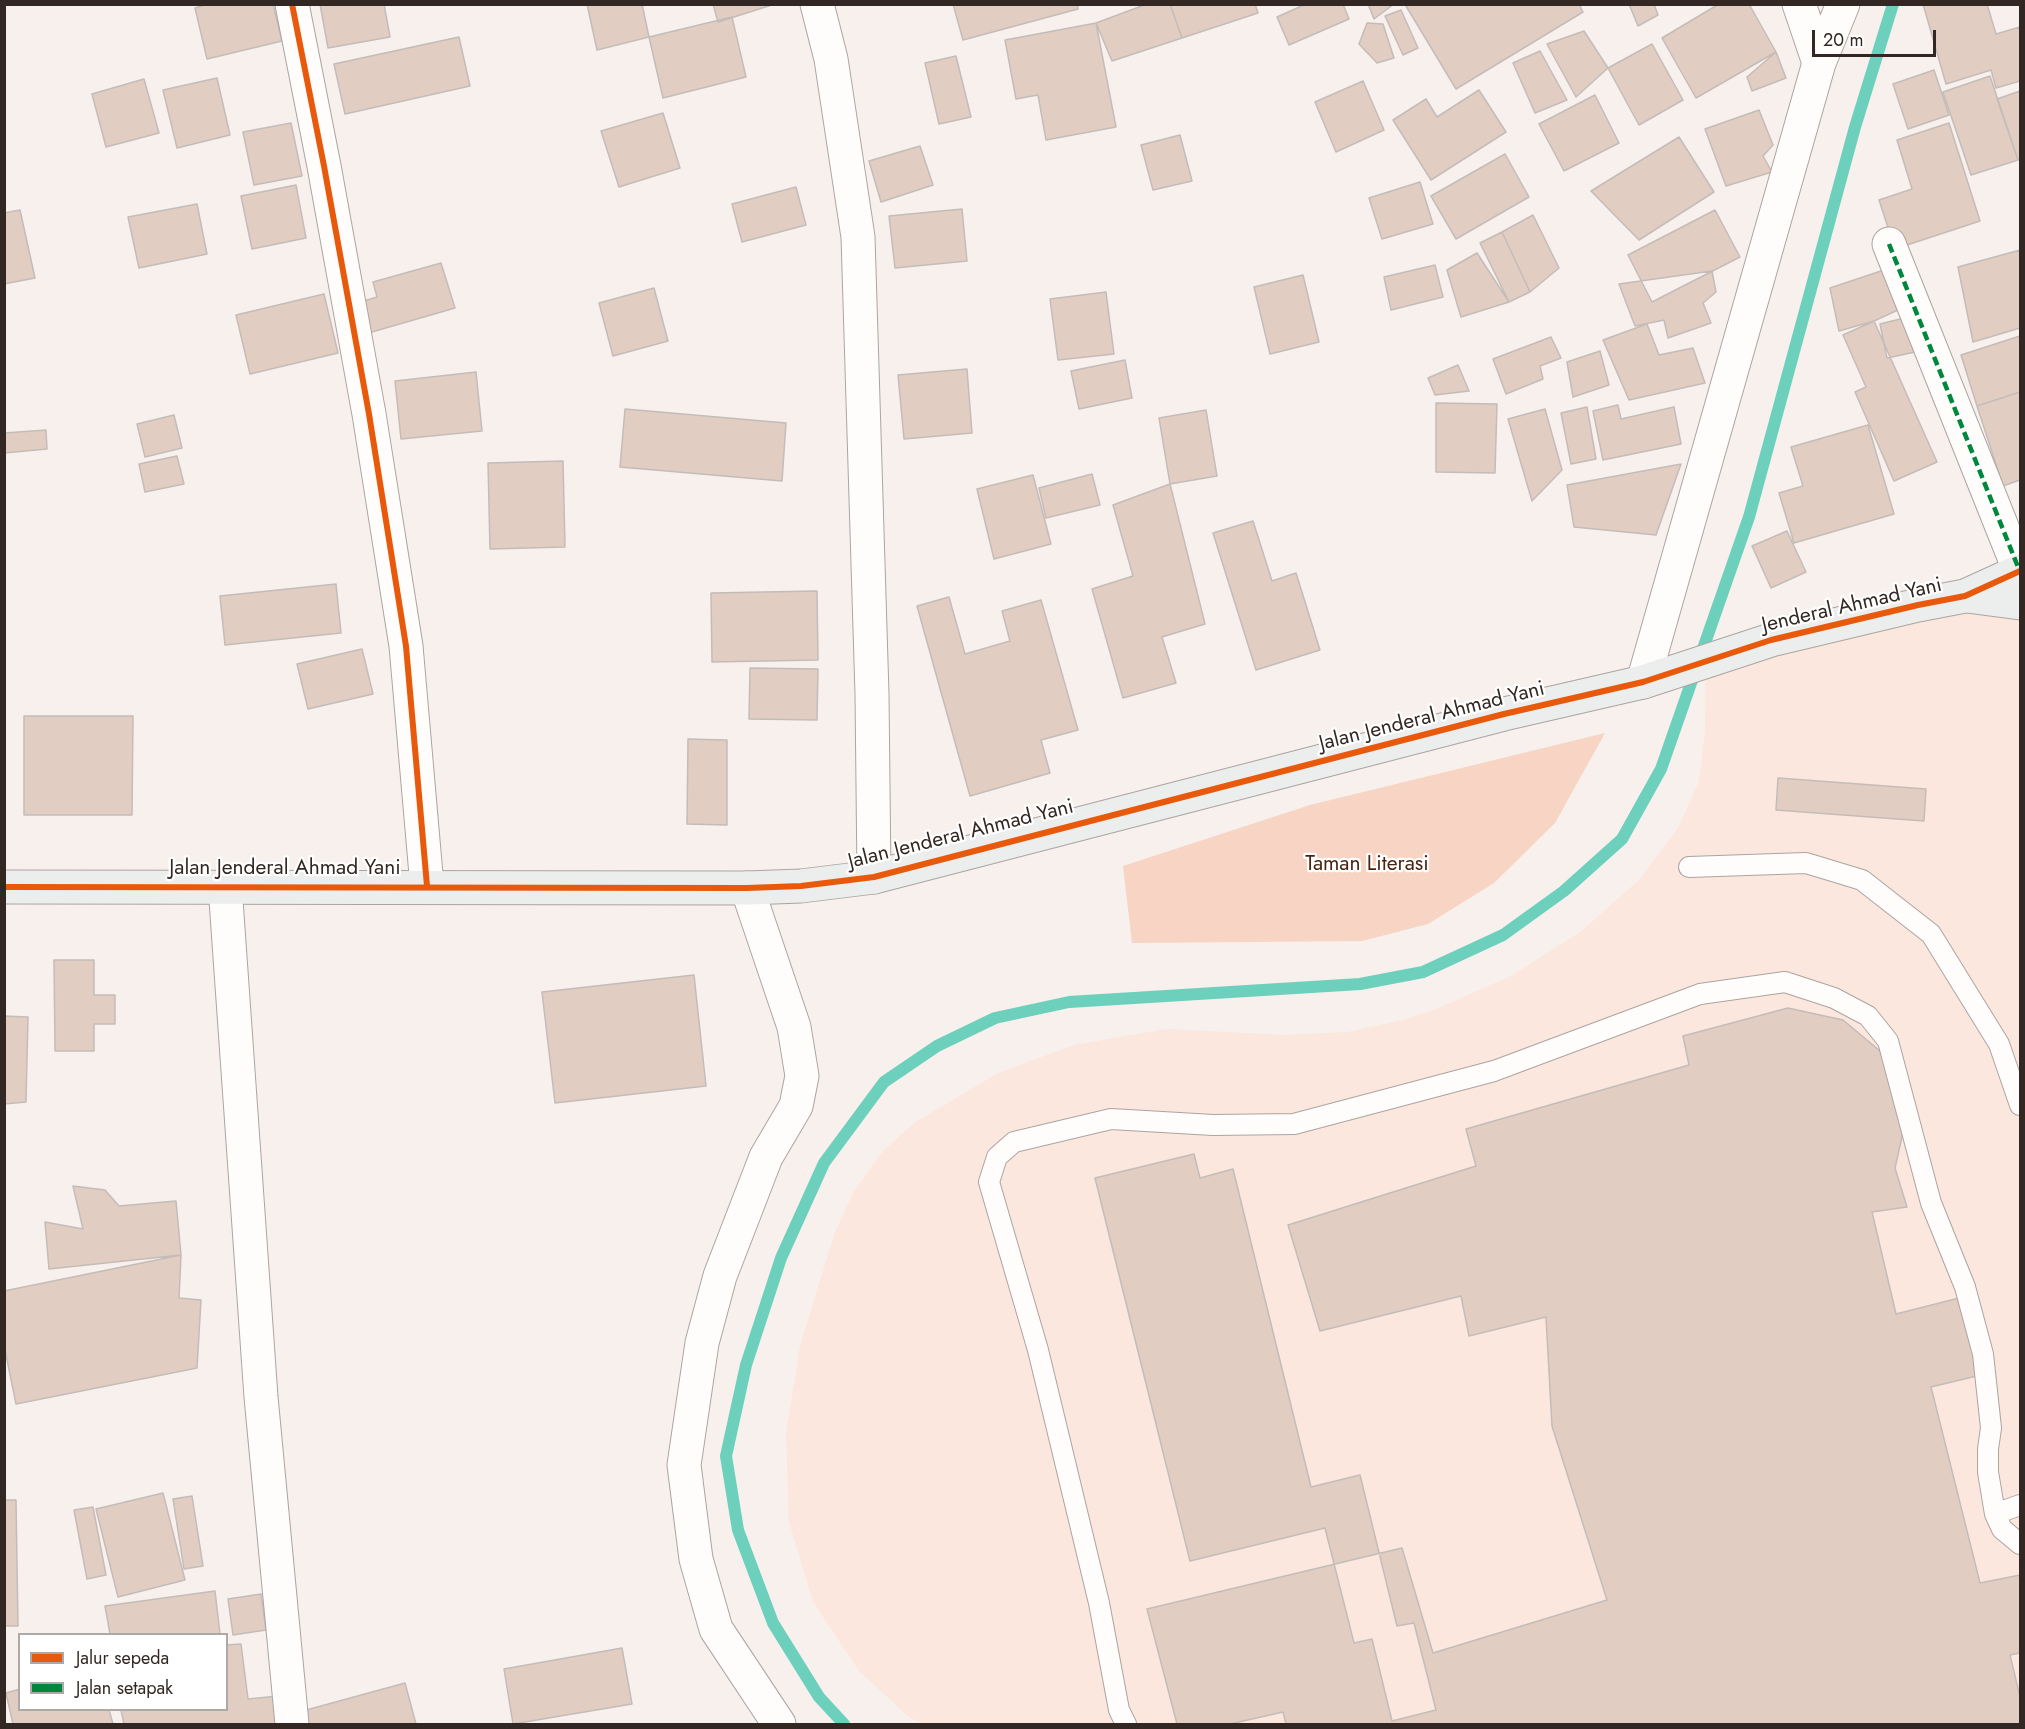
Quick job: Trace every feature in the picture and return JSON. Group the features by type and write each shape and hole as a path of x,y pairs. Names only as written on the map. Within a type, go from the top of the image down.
{"main road":[{"name":"Jenderal Ahmad Yani","path":"1649,681 1771,640 1965,596 2020,571"},
{"name":"Jenderal Ahmad Yani","path":"1965,596 2020,603"},
{"name":"Jalan Jenderal Ahmad Yani","path":"4,886 747,888 801,886 874,877 1493,717 1649,681"}],"street":[{"path":"292,4 369,414 406,646 427,886"},
{"path":"817,4 831,59 858,237 872,694 874,877"},
{"path":"1799,4 1819,63"},
{"path":"1649,681 1819,63 1843,4"},
{"path":"1888,244 2020,571"},
{"path":"225,886 261,1397 292,1725"},
{"path":"747,888 794,1027 802,1076 796,1106 766,1157 720,1276 702,1343 684,1465 696,1559 716,1629 779,1725"}],"lane":[{"path":"1689,867 1806,862 1862,880 1931,934 1999,1044 2020,1105"},
{"path":"1126,1725 1119,1710 1099,1603 1038,1350 990,1182 997,1157 1014,1142 1111,1119 1213,1125 1294,1124 1494,1071 1700,994 1785,982 1834,998 1868,1016 1888,1041 1931,1203 1965,1287 1983,1354 1991,1428 1988,1472 1995,1514 2002,1529 2020,1544"},
{"path":"1995,1514 2020,1505"}],"shaded area":[{"path":"1918,605 2020,609 2020,1724 923,1724 910,1718 859,1671 813,1602 789,1522 786,1433 800,1346 834,1235 853,1193 882,1152 914,1123 998,1073 1074,1045 1166,1029 1286,1035 1347,1032 1403,1020 1436,1009 1511,976 1580,932 1639,880 1678,828 1699,782 1705,731 1706,662"}],"green space":[{"name":"Taman Literasi","path":"1605,733 1555,823 1494,883 1428,924 1362,941 1132,943 1123,866 1310,805"}],"building":[{"path":"208,4 273,4 282,41 207,59 195,8"},
{"path":"320,4 384,4 390,37 328,48"},
{"path":"587,4 642,4 649,37 597,50"},
{"path":"713,4 775,4 718,22"},
{"path":"953,4 1077,4 1078,9 963,40"},
{"path":"1147,4 1170,4 1182,38 1112,61 1096,23"},
{"path":"1170,4 1255,4 1258,13 1182,38"},
{"path":"1306,4 1343,4 1349,19 1289,45 1277,17"},
{"path":"1368,4 1394,4 1374,19"},
{"path":"1408,4 1579,4 1583,12 1456,89 1406,6"},
{"path":"1629,4 1654,4 1658,15 1638,26"},
{"path":"1719,4 1749,4 1776,52 1696,98 1662,38"},
{"path":"1923,4 1987,4 1996,34 2020,27 2020,81 1996,88 1991,70 1946,84"},
{"path":"1401,10 1418,48 1403,55 1385,16"},
{"path":"732,17 746,77 663,98 649,37"},
{"path":"1096,23 1116,127 1046,140 1038,95 1016,99 1005,40"},
{"path":"1367,23 1383,24 1394,58 1377,63 1359,44"},
{"path":"1584,31 1608,68 1576,97 1547,44"},
{"path":"459,37 470,86 345,114 334,64"},
{"path":"1652,44 1683,100 1639,125 1608,68"},
{"path":"1540,51 1567,100 1535,113 1513,63"},
{"path":"1776,52 1786,78 1752,91 1747,77"},
{"path":"956,56 971,117 939,124 925,63"},
{"path":"1934,70 1949,115 1908,129 1893,84"},
{"path":"1990,76 2018,160 1971,175 1943,92"},
{"path":"217,78 230,135 177,148 163,90"},
{"path":"144,79 159,133 106,147 92,94"},
{"path":"1363,81 1384,130 1336,152 1315,102"},
{"path":"1479,90 1506,132 1431,180 1393,120 1426,99 1437,117"},
{"path":"2020,91 2020,159 2018,160 1997,99"},
{"path":"1595,95 1619,143 1564,171 1539,124"},
{"path":"1759,110 1773,145 1763,156 1772,172 1726,186 1705,129"},
{"path":"663,113 680,168 619,187 601,131"},
{"path":"291,123 302,176 254,185 243,132"},
{"path":"1949,123 1980,221 1895,249 1879,200 1912,189 1897,140"},
{"path":"1180,135 1192,181 1153,190 1141,145"},
{"path":"1679,137 1714,192 1639,240 1591,191"},
{"path":"920,146 933,185 881,202 869,161"},
{"path":"1505,154 1529,197 1456,239 1431,196"},
{"path":"1420,182 1433,224 1382,239 1369,198"},
{"path":"296,185 306,238 252,249 241,196"},
{"path":"796,187 806,225 742,242 732,204"},
{"path":"197,204 207,254 139,268 128,217"},
{"path":"962,209 967,261 895,268 889,216"},
{"path":"20,210 35,278 4,284 4,213"},
{"path":"1715,210 1740,257 1652,302 1628,255"},
{"path":"1533,215 1559,268 1530,292 1502,232"},
{"path":"1502,232 1530,292 1509,302 1480,243"},
{"path":"2020,250 2020,328 1973,342 1958,267"},
{"path":"1477,253 1509,302 1461,317 1447,270"},
{"path":"441,263 455,308 365,334 357,303 377,297 373,282"},
{"path":"1435,265 1443,297 1391,310 1384,277"},
{"path":"1884,270 1898,310 1874,321 1839,331 1830,288"},
{"path":"1712,271 1716,292 1703,303 1711,323 1668,338 1664,320 1635,326 1619,284"},
{"path":"1303,275 1319,342 1270,354 1254,287"},
{"path":"654,288 668,341 613,356 599,303"},
{"path":"1106,292 1114,354 1058,360 1050,299"},
{"path":"324,294 338,353 250,374 236,315"},
{"path":"1908,317 1920,351 1887,358 1880,324"},
{"path":"1874,321 1937,462 1894,481 1855,392 1866,387 1843,335"},
{"path":"1647,324 1659,355 1693,348 1705,383 1629,400 1603,340"},
{"path":"2020,336 2020,392 1977,406 1961,355"},
{"path":"1551,337 1561,358 1540,366 1543,379 1506,394 1493,359"},
{"path":"1600,351 1609,385 1573,397 1567,362"},
{"path":"1125,360 1132,398 1079,409 1071,371"},
{"path":"1458,365 1469,391 1435,395 1428,378"},
{"path":"967,369 972,433 904,439 898,375"},
{"path":"476,372 482,431 401,439 395,381"},
{"path":"2020,392 2020,480 2003,486 1977,406"},
{"path":"1436,403 1497,404 1495,473 1436,472"},
{"path":"1618,405 1621,419 1674,407 1681,444 1603,460 1593,411"},
{"path":"1587,407 1596,459 1571,464 1561,413"},
{"path":"625,409 786,423 782,481 620,467"},
{"path":"1545,409 1562,470 1532,501 1508,419"},
{"path":"1206,410 1217,476 1170,484 1159,418"},
{"path":"174,415 182,448 145,457 137,424"},
{"path":"1868,425 1894,514 1794,543 1779,493 1803,486 1791,447"},
{"path":"46,430 47,449 4,453 4,433"},
{"path":"177,456 184,484 145,492 139,464"},
{"path":"563,461 565,547 490,549 488,463"},
{"path":"1681,464 1656,535 1574,527 1567,485"},
{"path":"1092,474 1100,505 1046,518 1039,488"},
{"path":"1033,475 1051,544 994,559 977,489"},
{"path":"1170,484 1205,624 1162,637 1176,683 1123,698 1092,589 1133,576 1113,505"},
{"path":"1253,521 1272,581 1296,573 1320,650 1256,670 1213,533"},
{"path":"1787,531 1806,572 1771,588 1752,546"},
{"path":"336,584 341,633 225,645 220,596"},
{"path":"817,591 818,660 712,662 711,593"},
{"path":"949,597 965,654 1010,641 1002,611 1041,600 1078,730 1041,740 1050,773 970,796 917,606"},
{"path":"362,649 373,694 308,709 297,664"},
{"path":"750,668 818,669 817,720 749,719"},
{"path":"24,716 133,716 132,815 24,815"},
{"path":"688,739 727,740 727,825 687,824"},
{"path":"1778,778 1926,789 1924,821 1776,810"},
{"path":"54,960 94,960 94,995 115,995 115,1024 94,1024 94,1051 55,1051"},
{"path":"694,975 706,1086 555,1103 542,992"},
{"path":"1788,1008 1843,1020 1886,1056 1906,1119 1895,1168 1907,1207 1872,1212 1896,1314 1963,1297 1981,1375 1931,1387 1980,1583 2020,1575 2020,1653 2010,1655 2020,1697 2020,1724 1286,1724 1283,1712 1230,1724 1177,1724 1147,1609 1402,1548 1433,1653 1607,1600 1552,1426 1546,1317 1469,1336 1461,1296 1320,1331 1288,1225 1476,1166 1466,1129 1689,1065 1683,1036"},
{"path":"4,1016 28,1017 26,1102 4,1104"},
{"path":"1194,1154 1200,1178 1233,1169 1311,1487 1360,1475 1397,1626 1414,1623 1436,1710 1392,1721 1372,1639 1354,1643 1325,1528 1190,1561 1095,1178"},
{"path":"73,1186 105,1190 119,1206 176,1201 181,1255 49,1269 45,1222 83,1229"},
{"path":"181,1255 179,1298 201,1300 197,1368 16,1404 4,1345 4,1291"},
{"path":"163,1493 185,1580 118,1597 96,1509"},
{"path":"192,1496 203,1566 184,1569 173,1499"},
{"path":"4,1500 16,1500 18,1626 4,1626"},
{"path":"93,1507 106,1575 87,1579 74,1510"},
{"path":"215,1591 220,1633 110,1633 105,1606"},
{"path":"261,1594 266,1630 233,1635 228,1599"},
{"path":"241,1644 248,1699 278,1696 282,1724 124,1724 121,1711 228,1711 228,1645"},
{"path":"622,1648 632,1704 513,1724 504,1669"},
{"path":"405,1683 416,1724 303,1724 299,1712"},
{"path":"18,1690 18,1711 109,1711 113,1724 13,1724 6,1693"}],"waterway":[{"path":"844,1724 819,1697 773,1623 738,1530 726,1456 746,1365 781,1258 824,1163 884,1082 937,1046 995,1018 1069,1002 1360,984 1423,972 1503,935 1564,891 1622,839 1661,769 1749,517 1855,127 1893,4"}],"marked path":[{"path":"1889,244 2020,572"}],"cycle path":[{"path":"292,4 369,414 406,646 427,886"},
{"path":"4,887 747,888 801,886 874,877 1504,714 1643,682 1771,640 1965,596 2020,571"}]}
